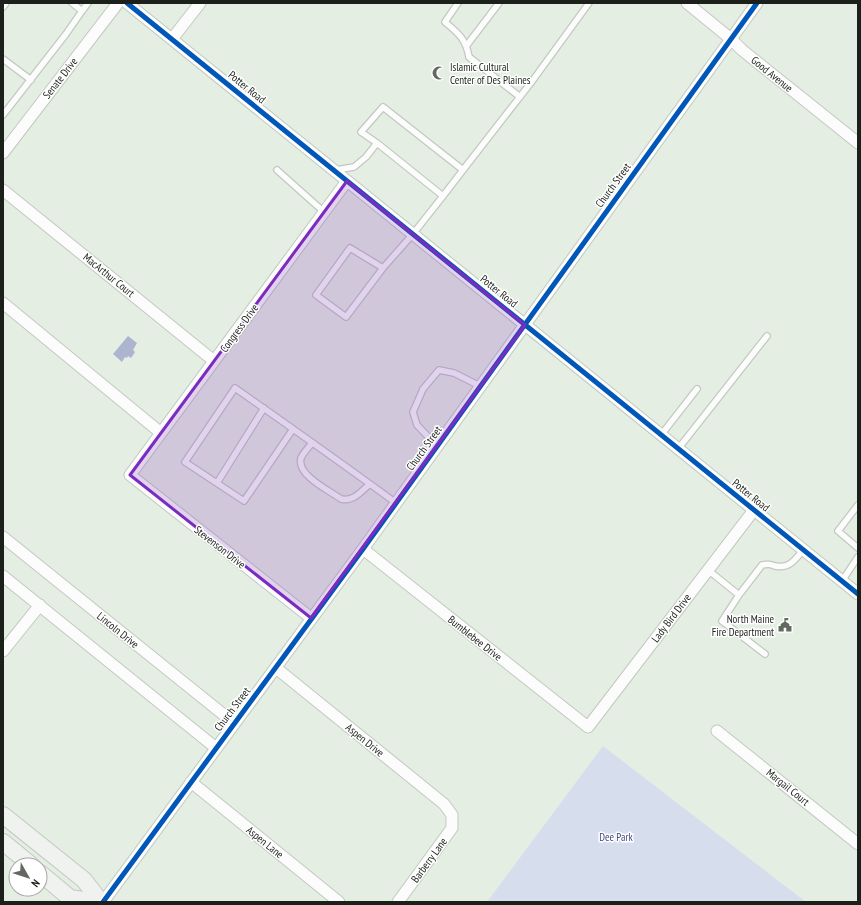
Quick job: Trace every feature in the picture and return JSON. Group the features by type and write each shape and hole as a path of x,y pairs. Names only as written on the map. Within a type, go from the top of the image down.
{"street":[{"name":"Senate Drive","path":"3,152 118,3"},
{"name":"Potter Road","path":"127,3 858,594"},
{"path":"172,39 200,3"},
{"name":"Good Avenue","path":"687,3 731,38 742,50 858,143"},
{"name":"Church Street","path":"102,902 363,549 757,3"},
{"name":"Congress Drive","path":"130,475 347,181"},
{"name":"MacArthur Court","path":"3,190 214,361"},
{"path":"3,303 161,433"},
{"name":"Stevenson Drive","path":"130,475 311,618"},
{"name":"Lady Bird Drive","path":"588,727 754,510"},
{"name":"Lincoln Drive","path":"3,537 234,723"},
{"name":"Bumblebee Drive","path":"363,549 588,727"},
{"path":"3,576 216,748"},
{"path":"3,651 40,605"},
{"name":"Aspen Drive","path":"276,668 444,804 452,815"},
{"name":"Margail Court","path":"717,731 858,844"},
{"name":"Aspen Lane","path":"191,782 338,902"},
{"path":"3,814 84,880 102,902"},
{"name":"Barberry Lane","path":"398,902 452,828 452,815"},
{"path":"3,842 21,857"},
{"path":"48,879 70,898 96,902"}],"lane":[{"path":"3,7 6,3"},
{"path":"72,3 82,11"},
{"path":"3,115 74,24 88,3"},
{"path":"458,3 445,22 458,33 467,45 469,57 520,98"},
{"path":"467,45 499,3"},
{"path":"383,268 350,248 316,295 346,317 383,268 413,234 520,98 588,3"},
{"path":"3,59 30,80"},
{"path":"443,196 361,132 383,107 463,170"},
{"path":"334,171 354,168 377,143"},
{"path":"277,170 324,212"},
{"path":"678,449 767,336"},
{"path":"437,446 417,425 413,412 423,389 439,370 454,373 480,386"},
{"path":"293,429 244,501 185,462 235,388 312,442 396,503"},
{"path":"661,435 697,389"},
{"path":"217,483 264,408"},
{"path":"312,442 301,458 300,465 303,472 310,478 341,499 347,500 353,498 370,484"},
{"path":"858,505 838,531 858,548"},
{"path":"765,654 722,621 739,595 762,565 768,564 783,567 790,565 803,550"},
{"path":"842,581 858,557"},
{"path":"708,570 739,595"}],"highlighted area":[{"path":"347,181 525,325 311,618 130,475"}],"green space":[{"name":"Dee Park","path":"603,746 806,902 487,902"}],"water":[{"path":"128,336 137,343 133,350 135,352 131,358 128,356 127,358 125,357 122,362 113,354"}],"cycle path":[{"path":"127,3 858,594"},
{"path":"103,902 363,549 757,3"}],"place":[{"name":"Islamic Cultural Center of Des Plaines","path":"439,73"},
{"name":"North Maine Fire Department","path":"785,625"}]}
